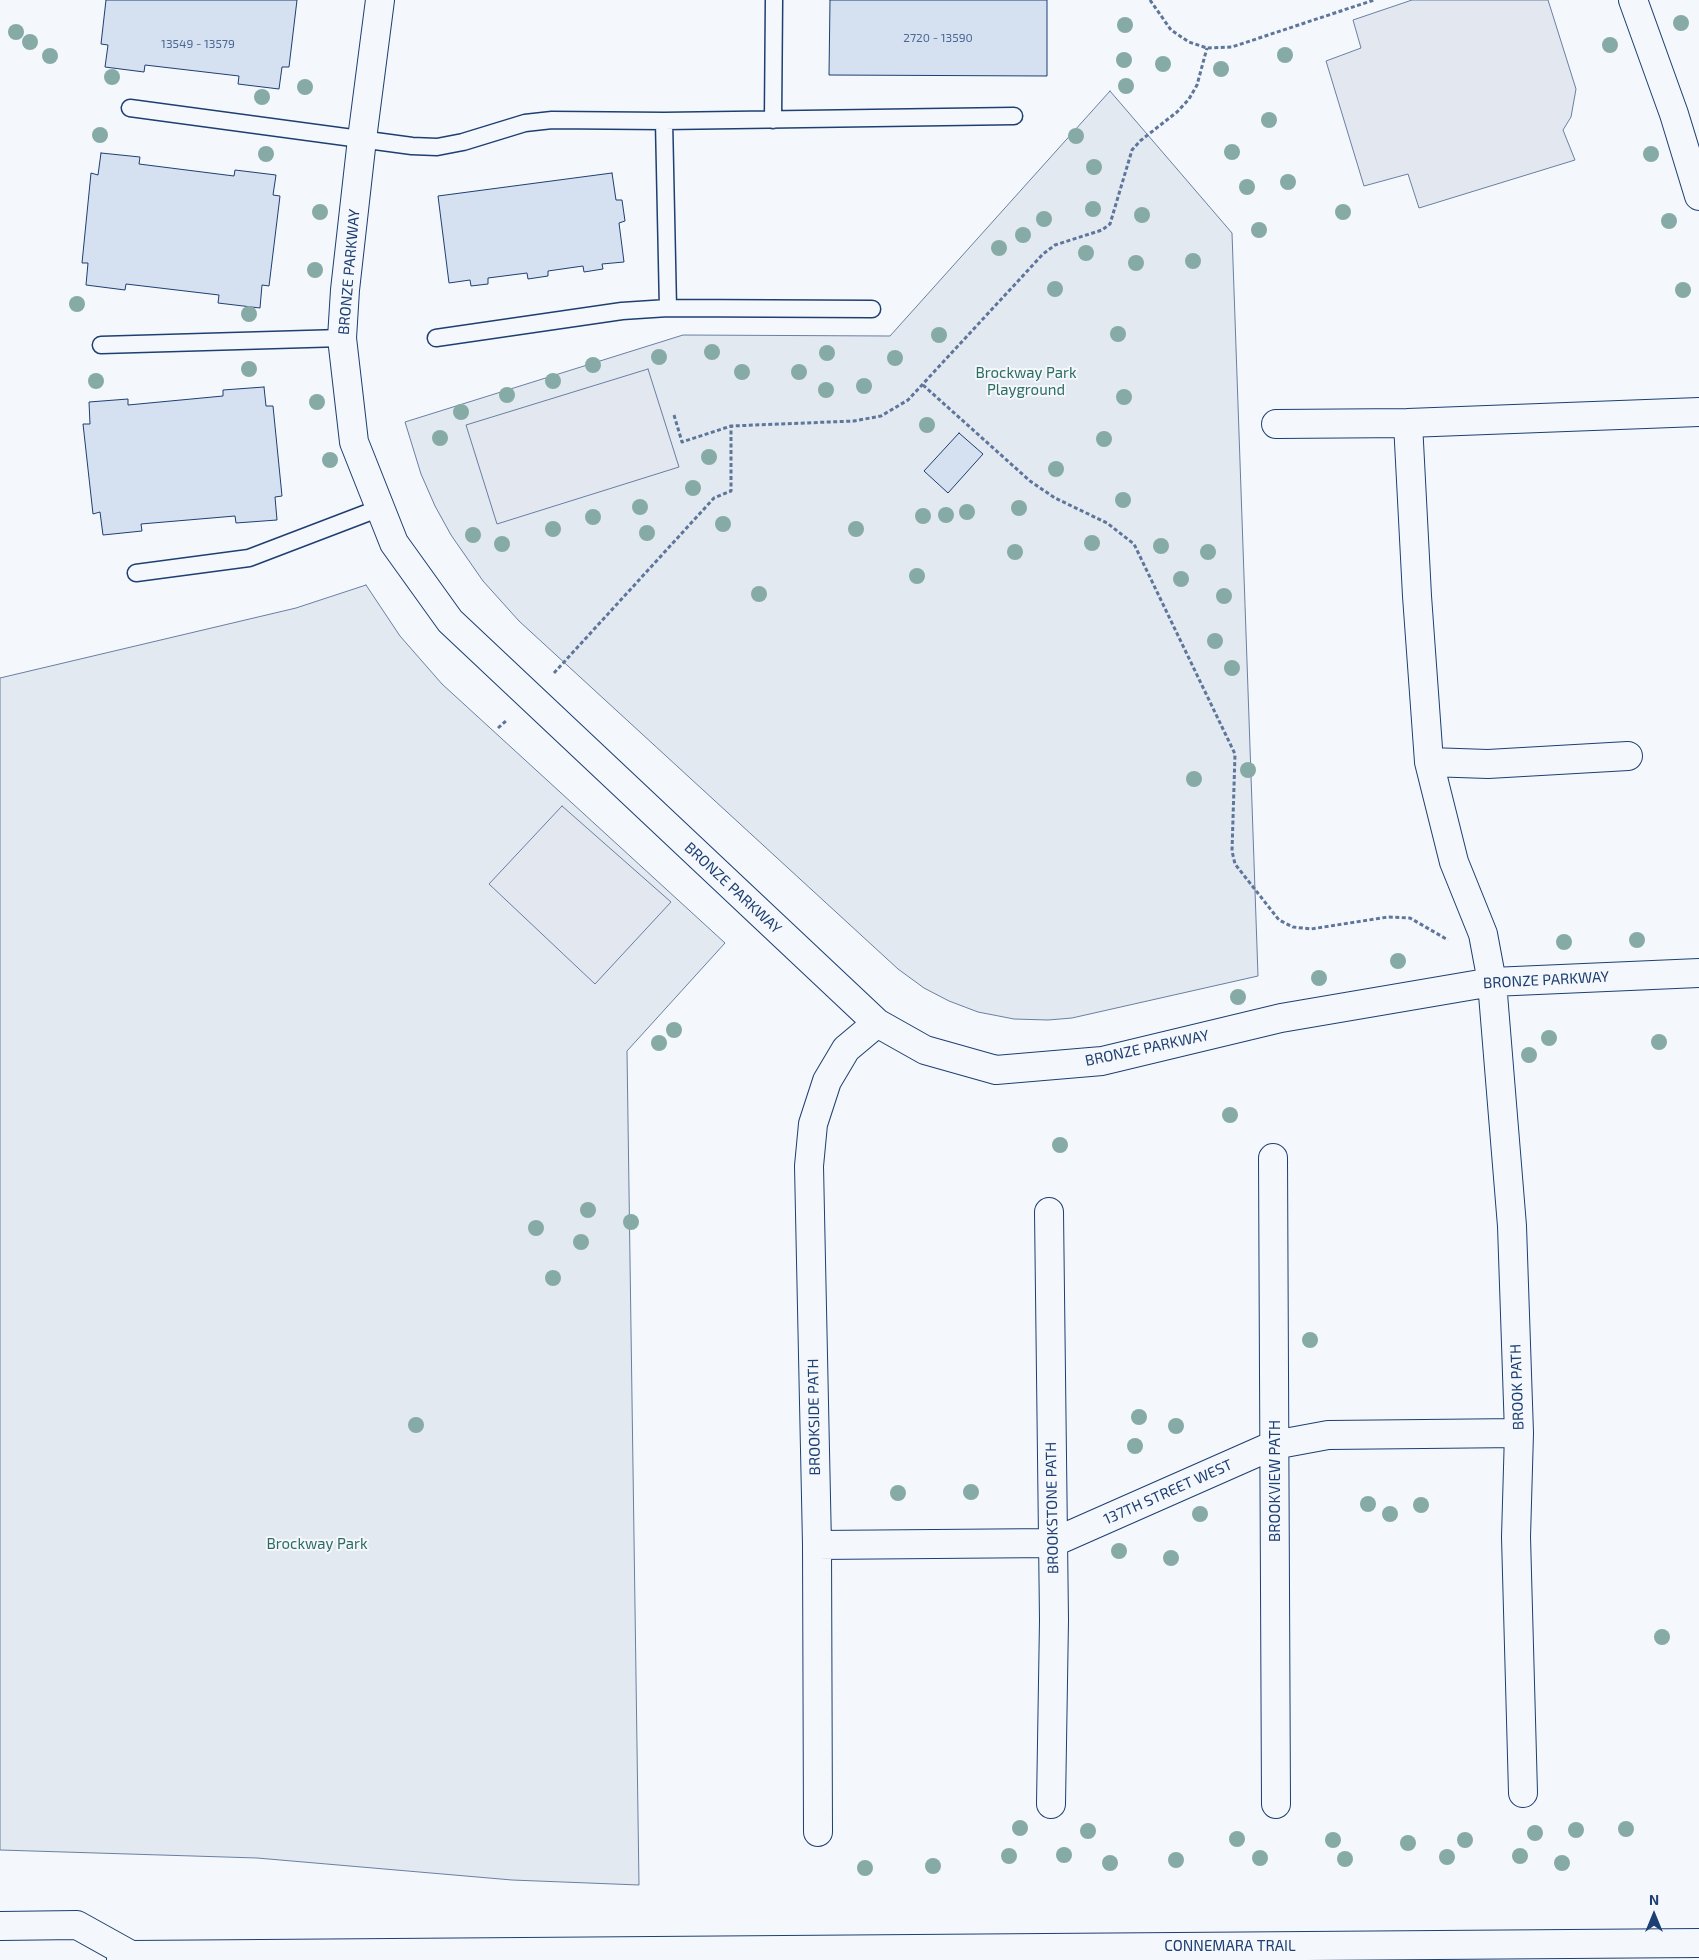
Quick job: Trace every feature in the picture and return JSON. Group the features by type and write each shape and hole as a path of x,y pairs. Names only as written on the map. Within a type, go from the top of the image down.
{"street":[{"name":"BRONZE PARKWAY","path":"380,0 362,139 342,338 354,442 394,543 450,621 877,1023 925,1050 996,1070 1102,1061 1281,1018 1492,982 1699,973"},
{"path":"1633,0 1674,114 1699,196"},
{"path":"1276,424 1408,423 1699,412"},
{"name":"BROOK PATH","path":"1408,423 1417,596 1429,762 1454,862 1483,934 1492,982 1512,1226 1519,1433 1516,1538 1524,1792"},
{"path":"1429,762 1488,764 1628,756"},
{"name":"BROOKSIDE PATH","path":"818,1832 817,1545 809,1166 813,1124 827,1081 846,1050 877,1023"},
{"name":"BROOKVIEW PATH","path":"1273,1158 1276,1804"},
{"name":"BROOKSTONE PATH","path":"1050,1212 1054,1620 1051,1804"},
{"name":"137TH STREET WEST","path":"817,1545 1052,1543 1274,1445 1328,1435 1519,1433"},
{"name":"CONNEMARA TRAIL","path":"0,1926 77,1926 128,1958 1699,1944"}],"lane":[{"path":"773,120 774,0"},
{"path":"130,108 412,146 437,146 463,142 526,123 552,120 664,121 1014,116"},
{"path":"664,121 668,308"},
{"path":"436,338 622,311 668,308 872,309"},
{"path":"101,345 342,338"},
{"path":"136,574 249,558 380,508"}],"path":[{"path":"1150,0 1172,30 1188,42 1207,48 1232,46 1374,0"},
{"path":"674,415 682,442 731,426 854,421 881,416 908,400 1043,254 1055,245 1102,230 1110,224 1132,150 1140,141 1178,112 1189,99 1197,85 1207,48"},
{"path":"923,385 1030,481 1055,498 1108,522 1134,544 1235,754 1232,851 1235,864 1279,920 1293,927 1311,929 1388,916 1410,918 1448,940"},
{"path":"498,728 561,666 714,498 731,491 731,426"}],"green space":[{"name":"Brockway Park Playground","path":"1110,91 1232,233 1258,976 1072,1018 1048,1020 1014,1019 978,1012 949,1001 924,988 898,969 519,621 483,581 451,535 435,506 421,474 405,422 683,335 890,336"},
{"name":"Brockway Park","path":"366,585 400,636 442,684 725,943 627,1051 639,1885 512,1880 257,1858 0,1850 0,678 296,608"}],"shaded area":[{"path":"1412,0 1548,0 1576,89 1571,117 1563,130 1575,160 1419,208 1408,174 1364,186 1326,61 1361,48 1353,20"},
{"path":"648,369 679,467 497,524 466,425"},
{"path":"562,806 671,902 595,984 489,884"}],"building":[{"path":"106,0 297,0 289,67 282,67 279,89 238,84 239,76 145,65 144,72 105,67 108,45 101,44"},
{"path":"830,0 1047,0 1047,76 829,75"},
{"path":"101,153 140,157 139,164 234,176 235,170 276,175 273,195 280,196 269,286 262,285 260,308 218,303 219,295 126,284 125,290 86,285 88,263 82,263 91,173 98,175"},
{"path":"612,173 616,200 622,200 625,221 619,223 624,262 602,264 603,269 584,272 583,266 548,271 548,276 528,279 527,273 488,278 488,284 471,286 470,280 449,283 438,196"},
{"path":"264,387 266,406 273,406 282,496 275,497 277,520 236,523 235,516 141,524 142,531 103,535 100,512 93,514 83,424 90,424 89,402 128,399 128,405 223,396 223,390"},
{"path":"959,433 983,454 948,493 924,471"}]}
